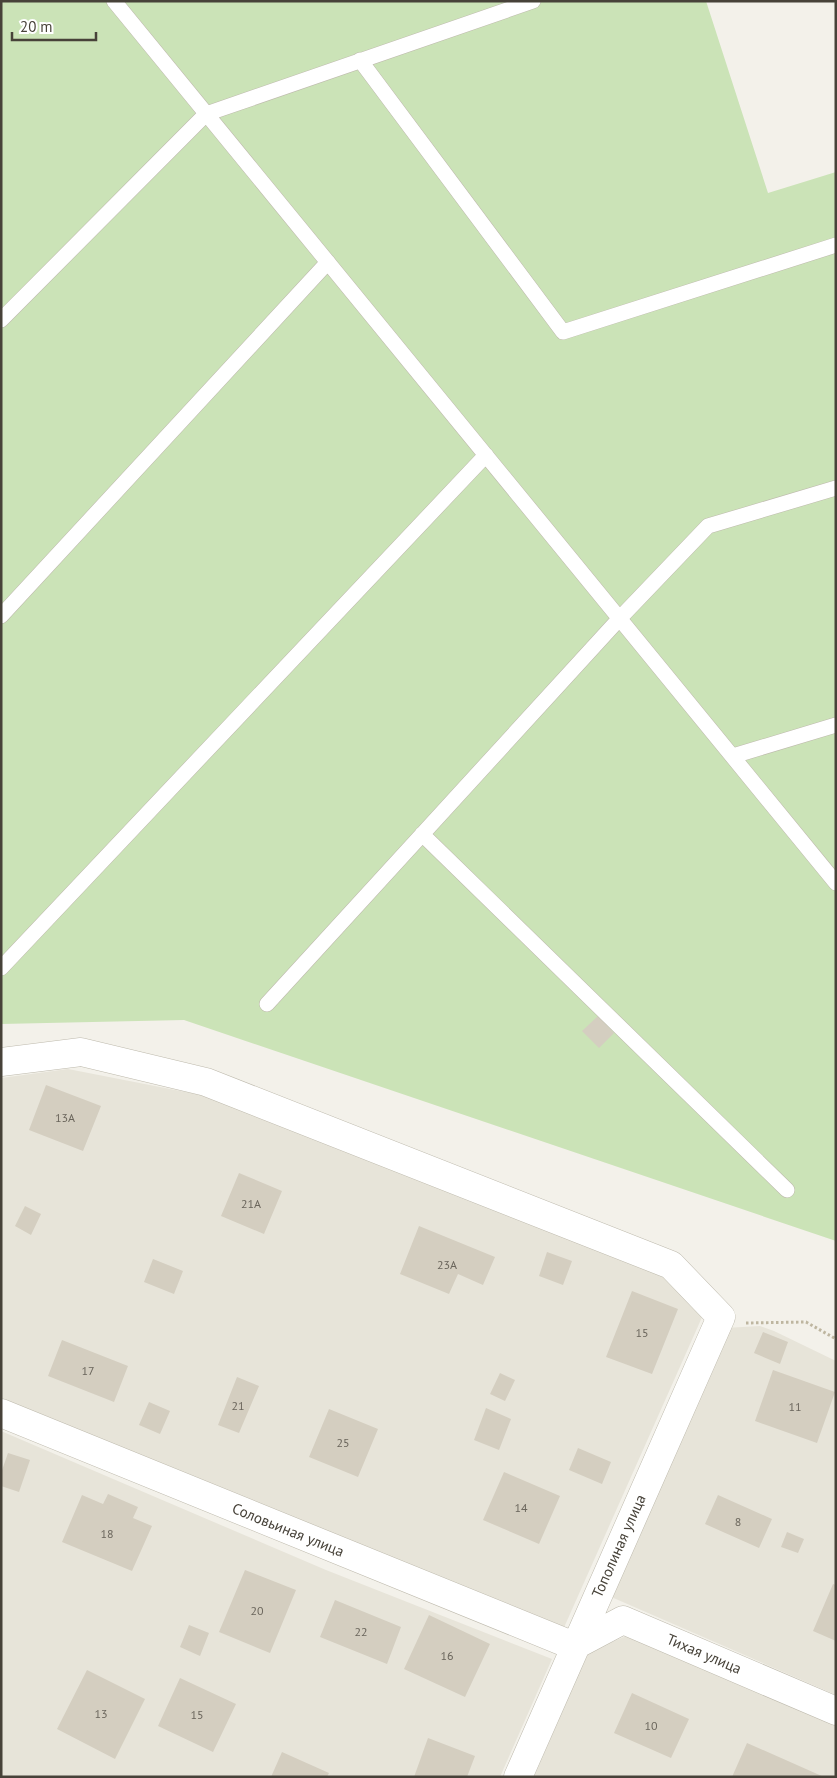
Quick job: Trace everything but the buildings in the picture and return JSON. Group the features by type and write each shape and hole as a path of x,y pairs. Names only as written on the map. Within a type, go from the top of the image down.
{"street":[{"path":"1,1062 81,1052 206,1082 671,1265 721,1317"},
{"name":"Тополиная улица","path":"518,1777 574,1646 721,1317"},
{"name":"Соловьиная улица","path":"1,1413 574,1646"},
{"name":"Тихая улица","path":"574,1646 623,1620 836,1711"}],"lane":[{"path":"114,1 836,882"},
{"path":"1,320 206,114 533,1"},
{"path":"360,60 563,332 836,245"},
{"path":"1,616 328,262"},
{"path":"1,968 486,455"},
{"path":"267,1004 620,618 708,526 836,488"},
{"path":"733,756 836,725"},
{"path":"422,834 787,1190"}],"path":[{"path":"721,1317 746,1323 806,1322 836,1339"}],"shaded area":[{"path":"68,1069 206,1096 664,1277 703,1315 562,1632 1,1398 1,1078"},
{"path":"760,1326 836,1361 836,1695 609,1596 725,1328"},
{"path":"1,1431 326,1570 552,1659 500,1777 1,1777"},
{"path":"631,1634 836,1725 836,1777 534,1777 588,1652"}],"green space":[{"path":"1,1 706,1 768,193 836,172 836,1241 184,1020 1,1024"}]}
